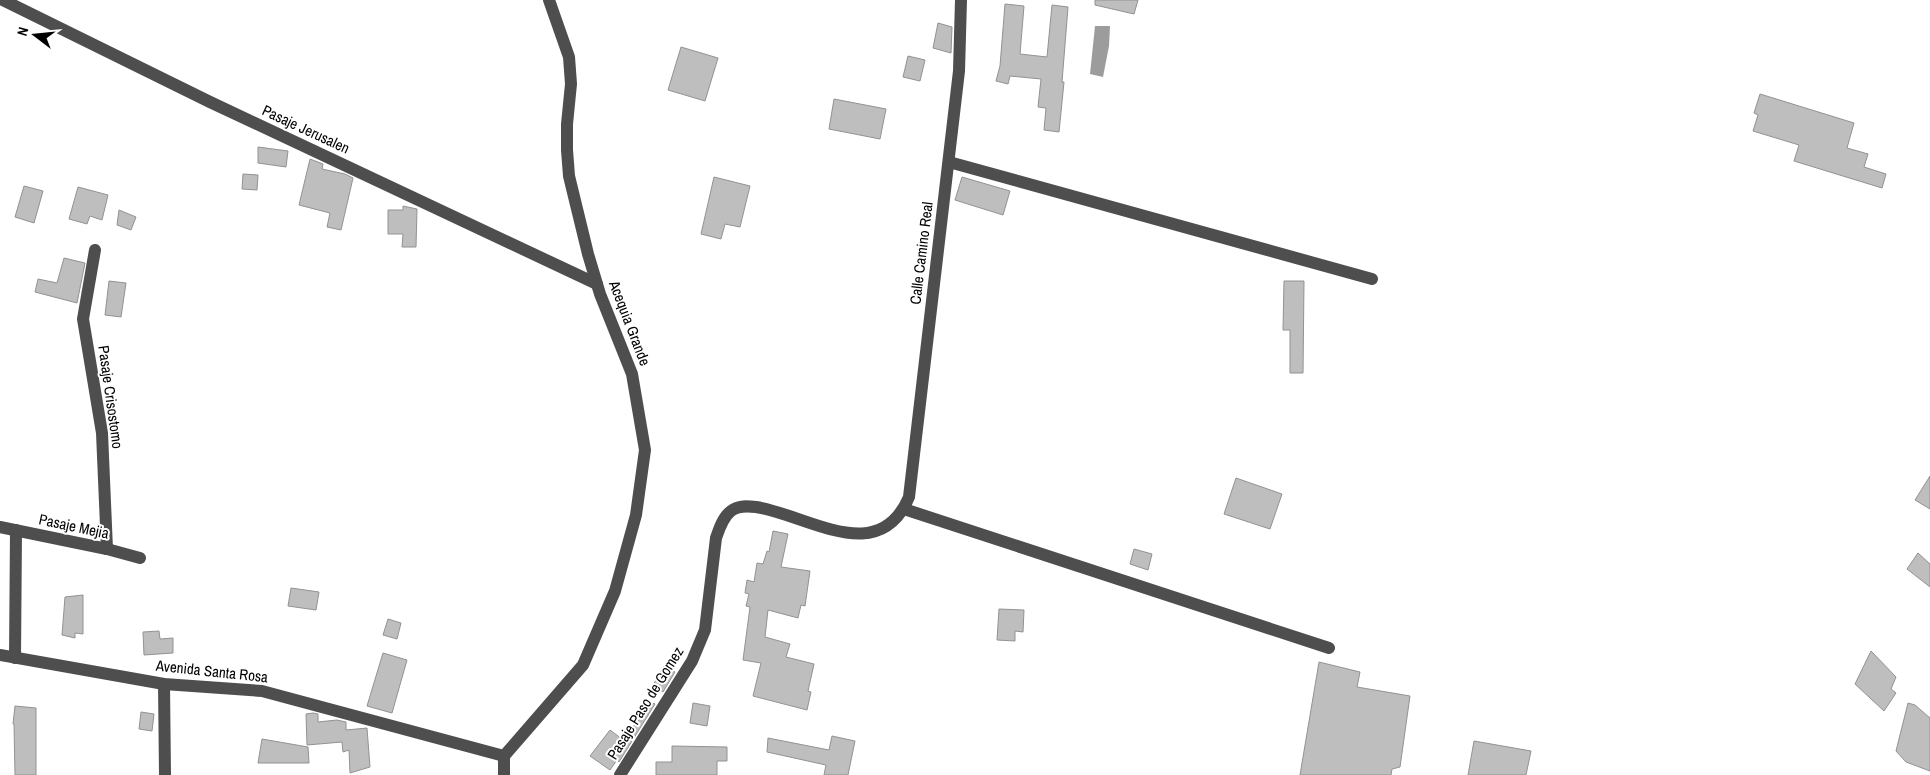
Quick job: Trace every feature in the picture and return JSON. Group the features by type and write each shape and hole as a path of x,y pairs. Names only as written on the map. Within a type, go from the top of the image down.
{"street":[{"name":"Pasaje Jerusalen","path":"3,0 210,102 597,284"},
{"name":"Acequia Grande","path":"504,756 583,665 615,591 636,515 645,450 632,374 597,284 570,176 566,150 571,84 569,57 550,0"},
{"name":"Calle Camino Real","path":"904,509 909,497 949,162 959,71 961,0"},
{"path":"949,162 1372,280"},
{"name":"Pasaje Crisostomo","path":"95,250 83,319 102,433 107,550"},
{"name":"Pasaje Paso de Gomez","path":"620,775 692,661 705,630 716,538 731,510 744,506 774,510 840,533 861,534 881,530 896,520 904,509"},
{"path":"904,509 1329,648"},
{"name":"Pasaje Mejia","path":"0,527 140,558"},
{"path":"14,658 16,530"},
{"name":"Avenida Santa Rosa","path":"0,656 164,684 262,691 504,756"},
{"path":"164,684 164,775"},
{"path":"504,756 504,775"}],"shaded area":[{"path":"1095,26 1110,26 1109,46 1103,77 1090,74"}],"building":[{"path":"1095,0 1138,0 1134,14 1095,5"},
{"path":"1005,4 1024,6 1020,54 1047,57 1052,5 1068,7 1059,132 1044,130 1046,108 1038,107 1041,79 1010,76 1008,84 996,81 1000,66"},
{"path":"938,23 952,27 951,53 933,48"},
{"path":"681,47 718,58 705,101 668,90"},
{"path":"908,56 925,60 920,81 903,77"},
{"path":"1760,94 1854,123 1847,148 1868,154 1864,167 1886,174 1882,188 1794,161 1799,145 1753,131 1758,115 1754,113"},
{"path":"834,99 886,109 880,139 829,129"},
{"path":"258,147 288,151 286,167 258,163"},
{"path":"310,159 323,164 322,169 345,174 353,178 341,230 327,227 330,213 299,205"},
{"path":"243,174 258,175 257,190 242,189"},
{"path":"714,177 750,186 740,227 725,224 721,239 701,234"},
{"path":"962,177 1010,191 1003,215 955,200"},
{"path":"24,186 43,191 34,223 15,217"},
{"path":"78,187 108,195 102,220 90,216 87,224 69,219"},
{"path":"403,206 417,209 416,247 402,247 403,234 388,234 388,210 403,210"},
{"path":"119,210 136,217 131,230 117,225"},
{"path":"64,258 85,263 77,303 35,292 38,279 57,283"},
{"path":"109,281 126,283 121,317 105,315"},
{"path":"1284,281 1304,281 1303,373 1290,373 1290,330 1283,330"},
{"path":"1930,476 1930,509 1915,500"},
{"path":"1236,478 1282,494 1270,529 1224,514"},
{"path":"773,531 788,534 781,567 810,571 805,606 801,605 798,618 768,610 765,637 790,644 786,657 814,664 808,691 811,692 807,710 753,696 761,663 743,660 750,607 746,606 749,594 745,593 747,580 754,582 757,563 763,564 767,551 769,552"},
{"path":"1134,549 1152,554 1148,570 1130,564"},
{"path":"1918,553 1930,564 1930,587 1907,569"},
{"path":"291,588 319,592 316,610 288,606"},
{"path":"83,595 83,634 75,633 75,638 62,635 65,597"},
{"path":"999,609 1024,610 1023,632 1015,631 1015,641 997,640"},
{"path":"388,619 401,623 397,639 383,635"},
{"path":"159,631 160,639 173,638 173,653 144,655 143,632"},
{"path":"1871,651 1896,677 1891,689 1896,693 1884,711 1855,684"},
{"path":"383,653 407,660 392,713 367,706"},
{"path":"1319,662 1360,672 1357,687 1410,696 1400,767 1392,769 1391,775 1300,775"},
{"path":"664,666 675,672 663,692 653,685"},
{"path":"654,703 619,762 617,760 610,770 590,756 610,730 622,739"},
{"path":"693,703 710,706 707,726 690,723"},
{"path":"1908,703 1915,705 1930,718 1930,771 1906,762 1896,751"},
{"path":"15,706 36,708 36,775 15,775 13,724"},
{"path":"141,712 154,714 152,731 139,729"},
{"path":"306,714 318,714 318,722 337,720 346,722 346,730 367,728 370,767 350,773 349,750 343,752 342,742 307,745"},
{"path":"832,736 855,741 848,775 824,775 826,765 767,752 768,738 829,750"},
{"path":"262,739 308,747 309,763 258,763"},
{"path":"1474,741 1531,751 1526,775 1468,775"},
{"path":"672,746 727,747 727,761 717,761 717,775 656,775 656,762 672,762"}]}
